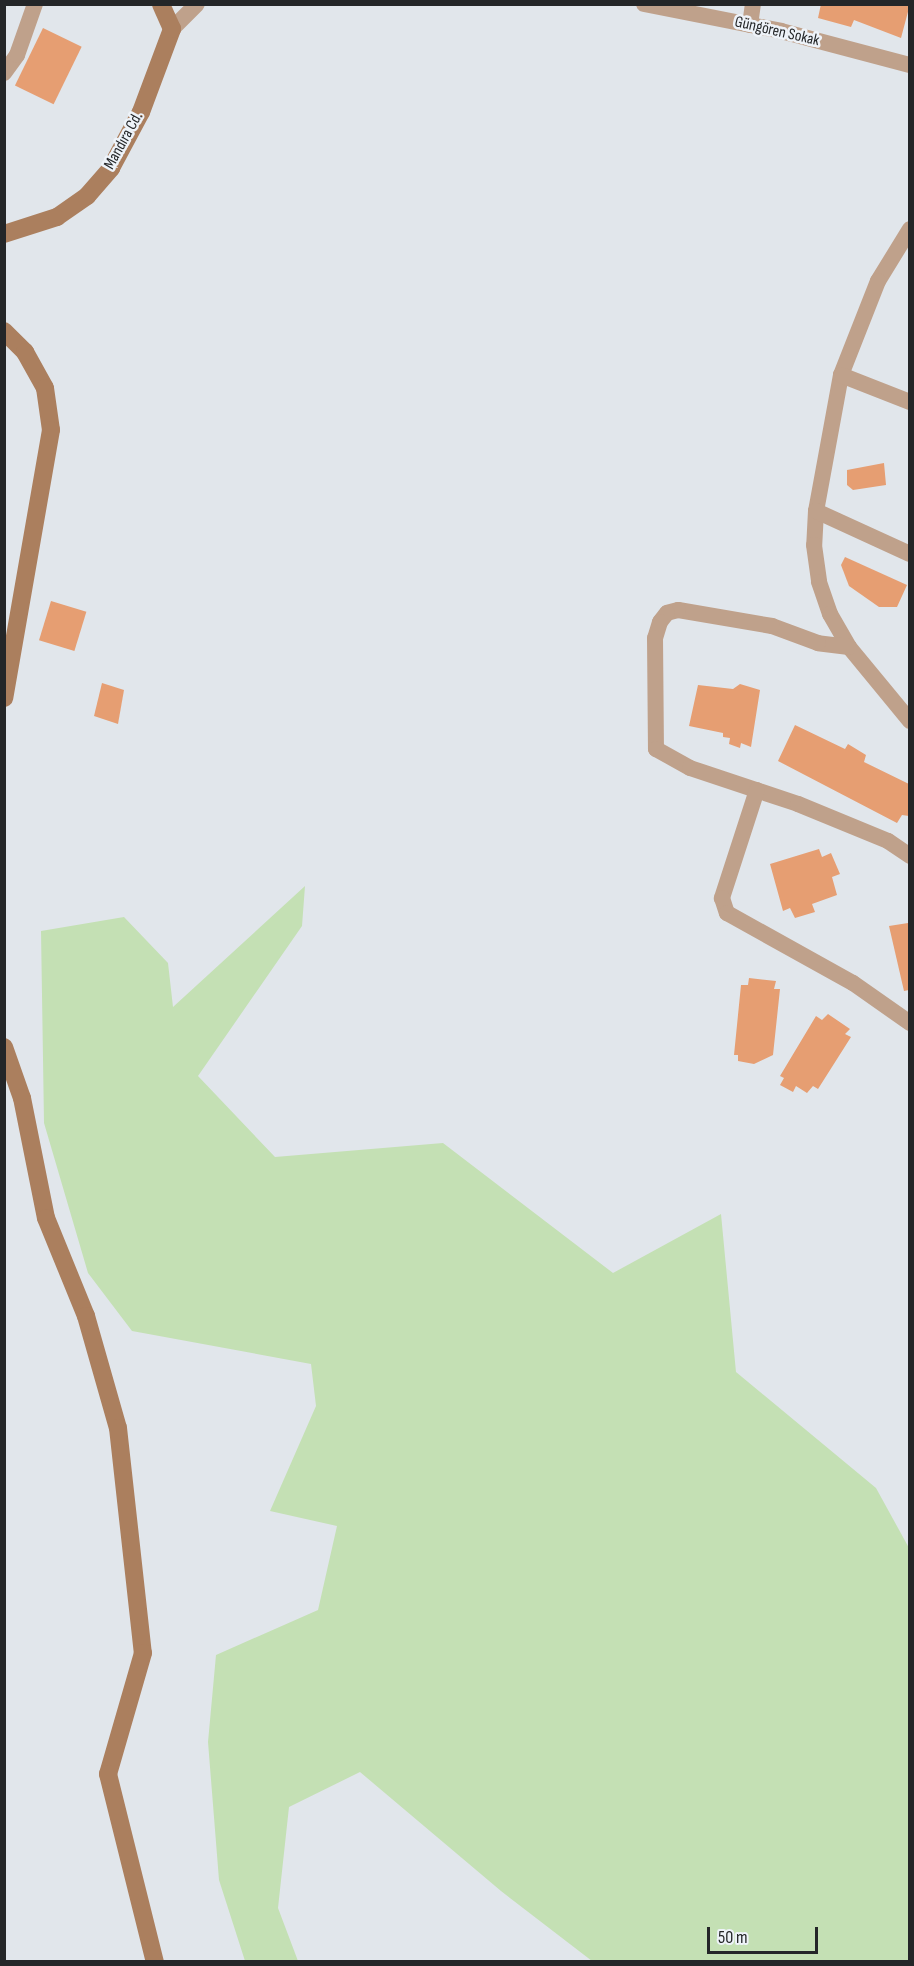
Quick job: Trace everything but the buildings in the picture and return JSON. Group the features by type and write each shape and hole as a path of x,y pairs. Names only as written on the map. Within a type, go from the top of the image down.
{"street":[{"path":"4,73 17,55 35,4"},
{"path":"161,4 172,29 197,4"},
{"name":"Güngören Sokak","path":"644,4 750,25 909,65"},
{"path":"750,25 753,4"},
{"name":"Mandıra Cd.","path":"4,234 57,217 87,196 111,168 141,112 172,29"},
{"path":"907,714 849,647 830,614 819,582 814,545 816,511 841,375 878,281 909,229"},
{"path":"4,331 25,352 45,387 51,430 4,698"},
{"path":"841,375 909,402"},
{"path":"816,511 909,554"},
{"path":"849,647 818,643 772,626 678,610 660,621 656,638 656,749 679,764 757,790 888,841 909,856"},
{"path":"757,790 722,898 727,914 833,971 909,1023"},
{"path":"4,1047 22,1098 46,1218 86,1316 118,1428 143,1653 108,1774 155,1962"}],"green space":[{"path":"305,886 302,926 198,1076 275,1157 443,1143 613,1273 721,1214 736,1372 876,1488 909,1548 909,1961 592,1961 501,1891 360,1772 289,1807 278,1908 298,1961 245,1961 219,1880 208,1742 216,1655 318,1610 337,1526 270,1511 316,1406 311,1364 132,1331 88,1273 44,1123 41,931 124,917 168,963 173,1007"}]}
